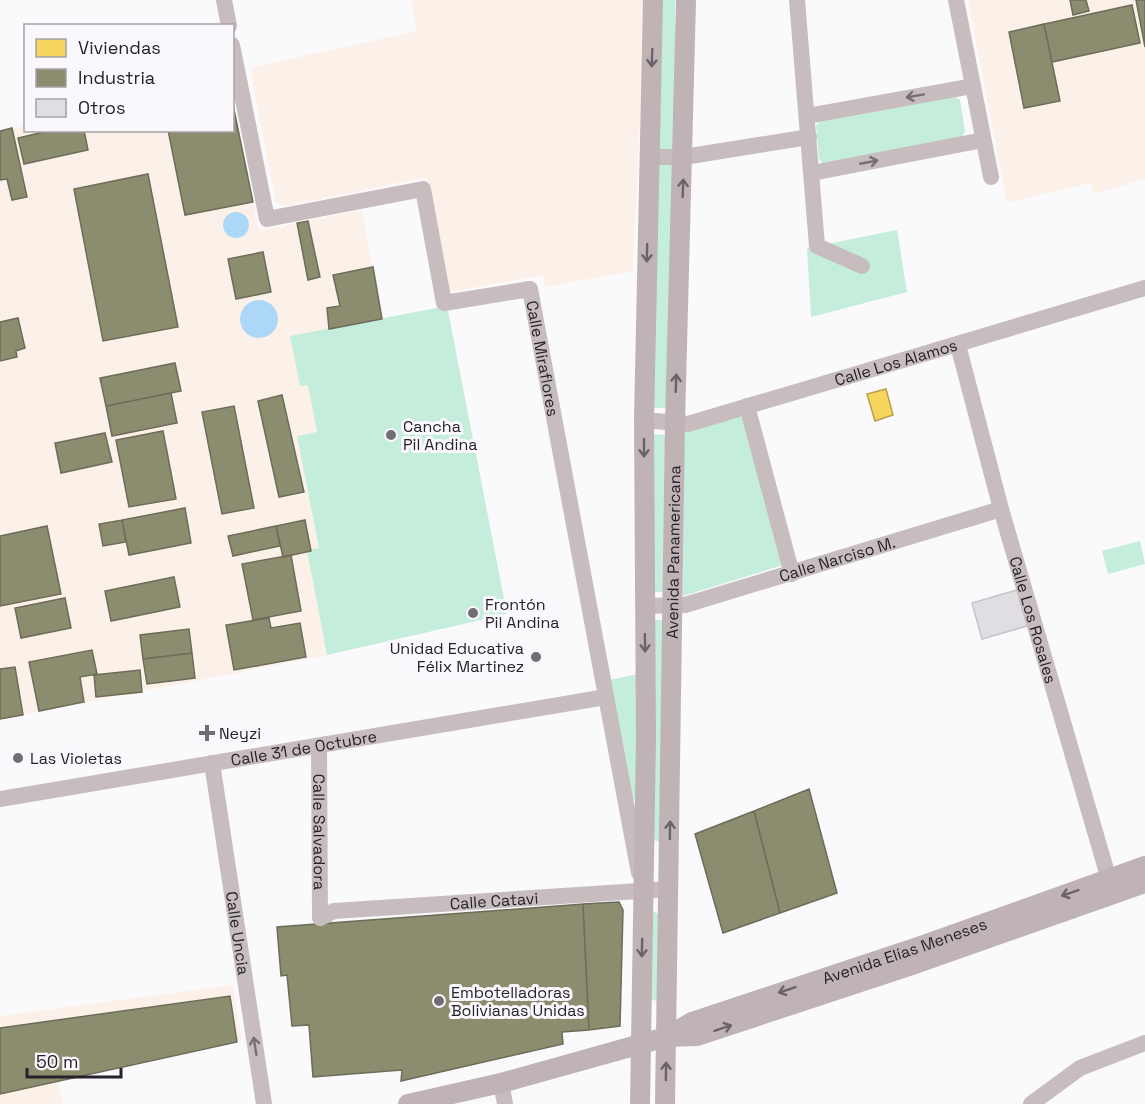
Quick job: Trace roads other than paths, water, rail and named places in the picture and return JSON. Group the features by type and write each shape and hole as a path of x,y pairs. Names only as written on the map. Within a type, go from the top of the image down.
{"main road":[{"name":"Avenida Panamericana","path":"640,1104 646,738 644,420 653,0"},
{"name":"Avenida Panamericana","path":"665,1104 670,889 675,423 684,157 686,0"},
{"name":"Avenida Elías Meneses","path":"1111,887 1145,866"},
{"name":"Avenida Elías Meneses","path":"408,1104 501,1083 640,1045 666,1037 692,1022 1111,887 1145,883"}],"street":[{"path":"224,0 229,24"},
{"path":"797,0 817,246 862,266"},
{"path":"956,0 991,177"},
{"name":"Calle Miraflores","path":"234,55 267,219 423,189 444,303 530,289 642,890"},
{"path":"807,116 973,86"},
{"path":"649,157 684,157 809,137"},
{"path":"812,174 983,140"},
{"name":"Calle Los Alamos","path":"644,420 688,424 1145,288"},
{"name":"Calle Los Rosales","path":"958,345 1001,509 1111,887"},
{"path":"747,406 792,574"},
{"name":"Calle Narciso M.","path":"644,606 685,605 1001,509"},
{"name":"Calle 31 de Octubre","path":"0,799 606,697"},
{"name":"Calle Salvadora","path":"319,746 320,918"},
{"name":"Calle Uncia","path":"212,763 264,1104"},
{"name":"Calle Catavi","path":"320,918 334,911 670,889"},
{"path":"1030,1104 1080,1068 1145,1043"},
{"path":"501,1083 505,1104"}],"water":[{"path":"236,212 245,216 249,225 245,234 236,238 227,234 223,225 227,216"},
{"path":"259,300 273,305 278,319 273,333 259,338 245,333 240,319 245,305"}],"place":[{"name":"Cancha Pil Andina","path":"391,435"},
{"name":"Frontón Pil Andina","path":"473,613"},
{"name":"Unidad Educativa Félix Martinez","path":"536,657"},
{"name":"Neyzi","path":"207,733"},
{"name":"Las Violetas","path":"18,758"},
{"name":"Embotelladoras Bolivianas Unidas","path":"439,1001"}]}
